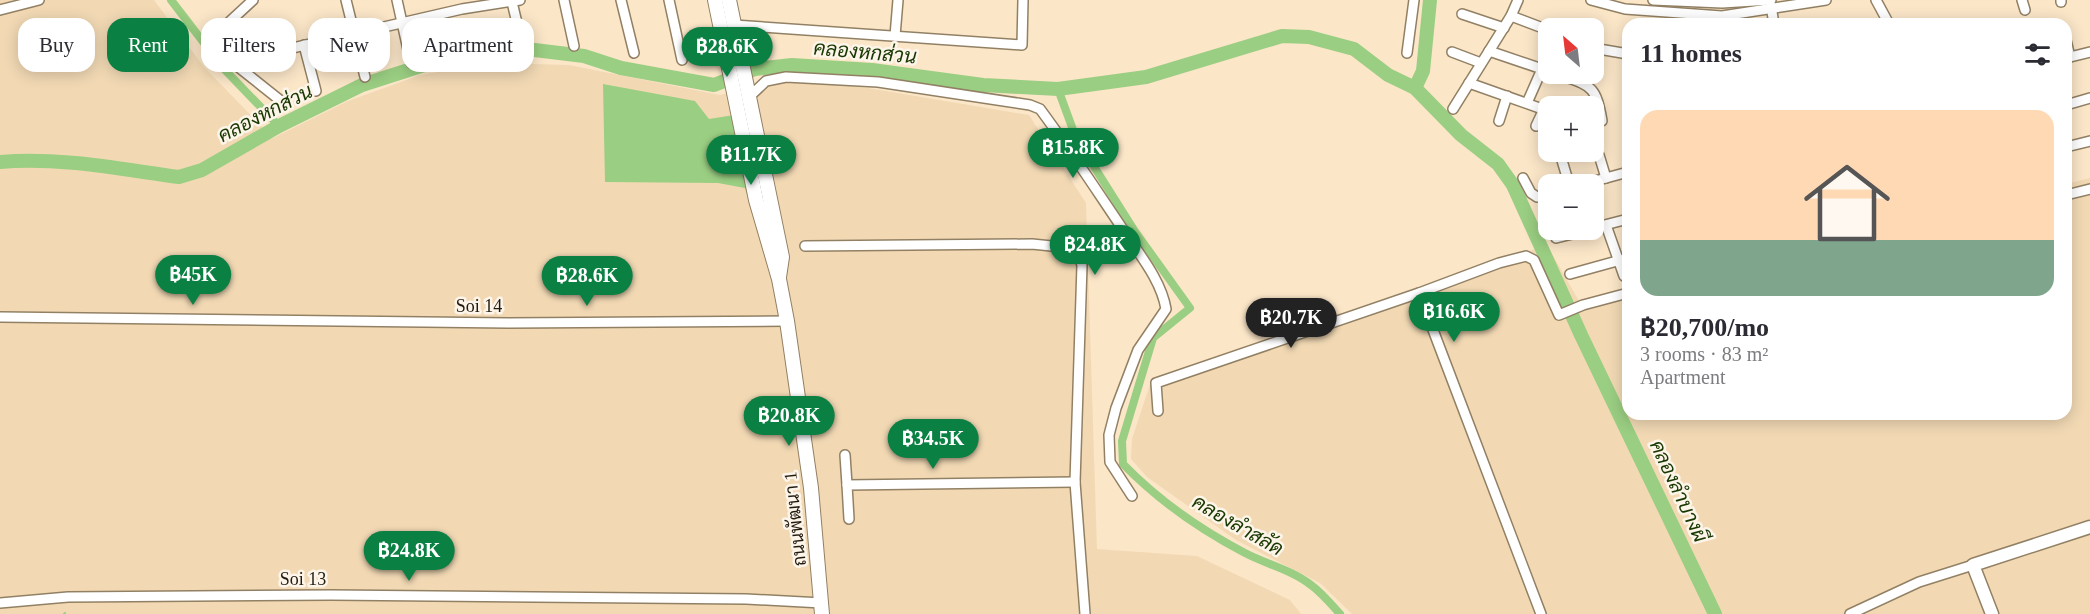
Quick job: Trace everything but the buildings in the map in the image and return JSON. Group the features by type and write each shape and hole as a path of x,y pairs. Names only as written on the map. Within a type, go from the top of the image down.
{"main road":[{"path":"715,0 734,57"},
{"path":"729,0 734,25 734,57"},
{"name":"ถนนพัฒนา 1","path":"734,57 744,94 756,200 779,279 787,321 811,488 822,609"}],"street":[{"path":"0,10 39,0"},
{"path":"235,18 254,0"},
{"path":"346,0 350,18"},
{"path":"390,25 402,22 397,0"},
{"path":"564,0 574,46"},
{"path":"621,0 634,52"},
{"path":"669,0 682,60"},
{"path":"895,36 898,0"},
{"path":"734,25 1022,45 1023,0"},
{"path":"1407,53 1414,0"},
{"path":"1453,109 1504,28 1518,0"},
{"path":"1591,0 1625,9 1666,4 1771,4 1826,0"},
{"path":"1653,0 1716,18"},
{"path":"1873,0 1885,18"},
{"path":"2022,0 2025,10"},
{"path":"415,18 461,4 516,1 518,18"},
{"path":"1722,3 1723,18"},
{"path":"1729,18 1771,4"},
{"path":"1462,14 1504,28"},
{"path":"1511,16 1538,26"},
{"path":"296,47 308,44"},
{"path":"304,45 316,91"},
{"path":"1604,50 1622,53"},
{"path":"1489,51 1538,68"},
{"path":"1452,52 1481,63"},
{"path":"2072,57 2090,52"},
{"path":"245,72 286,105"},
{"path":"364,72 365,77"},
{"path":"744,94 766,81 786,77 826,78 890,84 1030,105 1040,109 1101,196 1147,266 1164,297 1166,309 1138,350 1116,408 1109,435 1110,462 1132,496"},
{"path":"1469,83 1538,107"},
{"path":"1527,103 1538,83"},
{"path":"1585,84 1597,96"},
{"path":"1499,122 1507,96"},
{"path":"2072,103 2090,98"},
{"path":"2072,146 2090,141"},
{"path":"1601,162 1606,178 1622,174"},
{"path":"1523,178 1531,193 1538,197"},
{"path":"2072,194 2090,189"},
{"path":"1622,221 1606,225 1622,258"},
{"path":"805,246 1030,244 1071,248 1078,254 1082,265 1075,482 1085,614"},
{"path":"1158,411 1156,382 1499,263 1526,256 1534,260 1559,315 1582,305 1622,295"},
{"path":"1570,274 1622,260"},
{"path":"1419,292 1541,614"},
{"name":"Soi 14","path":"0,317 387,322 787,321"},
{"path":"845,455 849,519"},
{"path":"848,485 1075,482"},
{"path":"1850,614 1919,582 2090,527"},
{"path":"1973,565 1992,614"},
{"name":"Soi 13","path":"0,603 68,597 331,595 746,599 822,609"}],"shaded area":[{"path":"0,0 154,0 167,18 107,18 107,72 189,72 189,47 201,63 201,72 209,72 273,138 348,101 420,75 438,72 534,72 534,64 569,65 720,95 769,82 805,81 868,88 1029,115 1086,203 1097,549 1197,556 1290,600 1301,614 0,614"},
{"path":"603,84 695,101 709,119 734,115 751,208 745,188 718,183 605,182"},
{"path":"2090,178 2090,614 1352,614 1320,583 1236,540 1147,477 1131,459 1132,439 1152,378 1547,245 1579,301 1622,291 1622,420 2072,420 2072,182"}],"waterway":[{"path":"171,0 224,69 279,126"},
{"path":"1415,88 1423,71 1430,0"},
{"name":"คลองหกส่วน","path":"0,162 68,162 179,177 202,170 279,126 362,85 421,66 487,50 518,48 584,56 621,68 714,85 755,69 792,65 872,70 983,85 1058,89 1146,77 1282,36 1309,37 1354,49 1388,75 1415,88 1461,135 1498,164 1513,185 1581,335 1715,614"},
{"name":"คลองลำสลัด","path":"1058,89 1076,138 1134,230 1190,308 1153,338 1122,441 1123,464 1165,502 1196,524 1245,553 1304,580 1340,614"}],"water label":[{"name":"คลองลำบางผี","path":"1679,491"}]}
